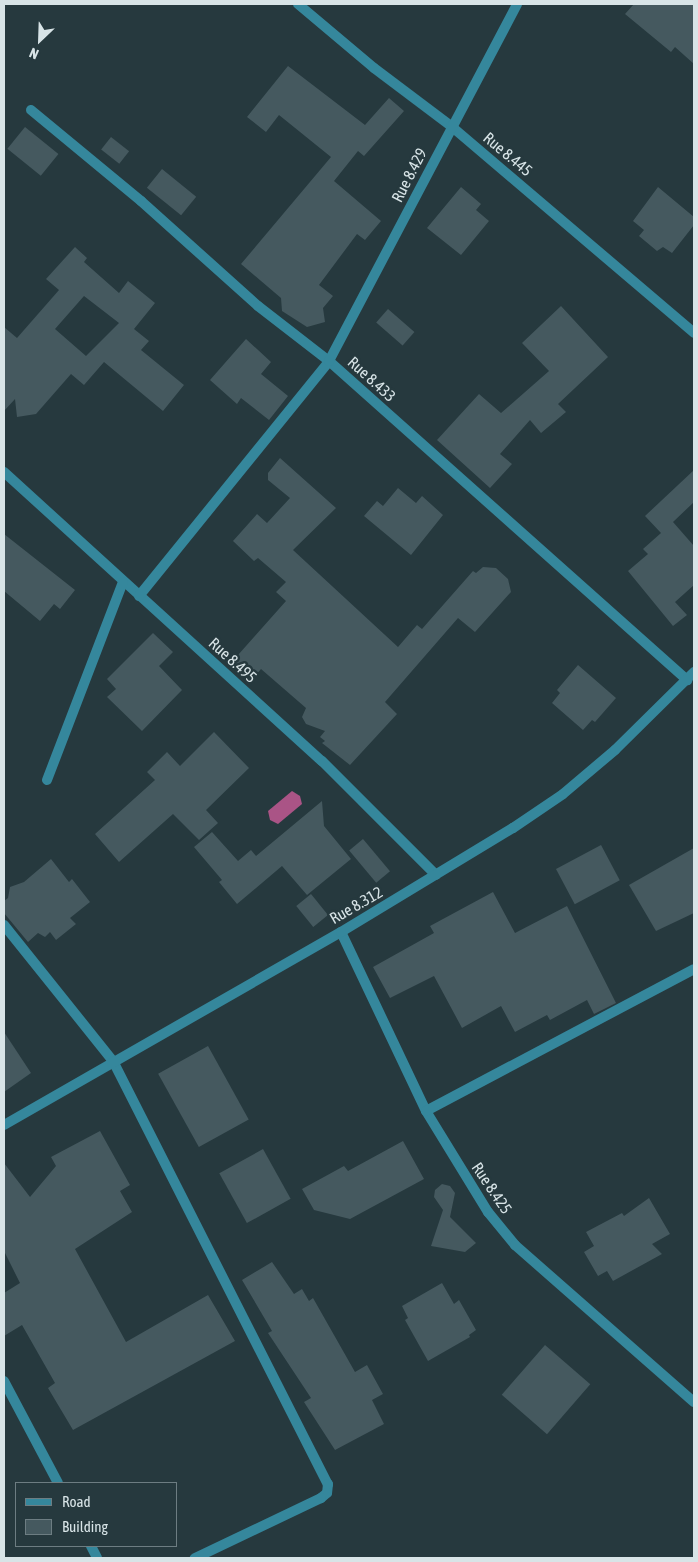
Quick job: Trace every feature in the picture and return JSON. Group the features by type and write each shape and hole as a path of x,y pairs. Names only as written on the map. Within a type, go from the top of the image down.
{"street":[{"name":"Rue 8.445","path":"298,4 451,126 694,333"},
{"name":"Rue 8.429","path":"139,596 330,361 451,126 517,4"},
{"name":"Rue 8.433","path":"31,110 141,201 258,306 330,361 691,676"},
{"name":"Rue 8.495","path":"4,472 322,761 436,875"},
{"path":"47,780 124,582"},
{"name":"Rue 8.312","path":"4,1125 340,932 436,875 563,794 615,750 691,676"},
{"path":"4,925 113,1061 328,1484 326,1493 321,1498 196,1558"},
{"name":"Rue 8.425","path":"340,932 426,1111 488,1212 515,1245 694,1402"},
{"path":"426,1111 694,969"},
{"path":"4,1381 57,1482"}],"shaded area":[{"path":"292,791 300,796 302,804 278,824 270,820 268,811"}],"building":[{"path":"634,4 694,4 694,64 675,47 671,52 625,14"},
{"path":"288,66 365,125 389,98 404,111 364,156 358,151 334,181 381,221 365,240 357,234 319,285 333,296 323,308 325,322 307,327 282,311 281,298 241,264 331,157 279,115 266,132 247,117"},
{"path":"25,127 58,154 41,176 7,149"},
{"path":"111,137 129,151 119,164 101,150"},
{"path":"162,169 196,197 181,215 147,188"},
{"path":"461,187 481,204 476,210 489,221 461,255 427,228"},
{"path":"658,187 694,217 694,225 672,253 663,247 657,251 639,236 644,230 633,221"},
{"path":"75,247 87,258 84,262 119,293 128,281 155,303 134,329 149,341 141,350 184,385 163,411 104,362 84,385 71,374 36,414 17,417 15,399 4,411 4,327 17,338 59,290 46,279","holes":["84,296 119,323 86,356 55,329"]},
{"path":"561,306 608,357 558,404 566,412 541,433 530,420 500,454 512,464 490,488 437,440 479,394 501,413 549,371 522,343"},
{"path":"388,309 414,332 403,346 376,323"},
{"path":"246,339 271,362 261,374 288,396 269,420 241,398 237,404 210,380"},
{"path":"280,458 336,508 293,550 398,647 417,625 422,629 473,571 476,573 483,567 496,568 508,579 511,592 475,632 458,618 385,702 397,714 350,765 322,743 325,741 320,737 325,731 306,724 302,717 306,708 261,669 250,682 230,664 286,601 276,592 286,582 258,558 254,561 233,541 257,514 267,523 290,498 268,480 268,473"},
{"path":"694,470 694,502 673,522 694,546 694,585 675,602 687,615 673,626 628,571 648,554 643,549 661,533 645,516"},
{"path":"398,488 416,503 422,496 443,515 411,555 364,516 377,501 383,506"},
{"path":"4,534 75,590 60,609 54,604 40,621 4,591"},
{"path":"153,633 173,652 159,666 182,690 142,731 107,697 116,689 107,679"},
{"path":"578,665 616,698 595,722 592,720 583,730 552,703 560,693 557,690"},
{"path":"214,732 249,768 206,810 218,823 199,840 173,814 119,862 95,834 155,780 147,772 167,752 180,766"},
{"path":"322,801 324,826 351,859 307,895 282,866 237,904 219,882 222,880 194,847 212,832 238,861 251,850 256,856"},
{"path":"363,839 390,871 376,883 349,851"},
{"path":"601,845 620,880 575,904 556,869"},
{"path":"694,848 694,913 656,931 629,885"},
{"path":"51,859 69,882 72,879 90,902 70,918 76,924 56,940 50,932 45,937 38,933 28,942 4,913 4,901 8,898 10,887 24,882"},
{"path":"493,892 515,933 567,906 616,1003 594,1014 587,1000 550,1020 547,1015 515,1032 501,1006 462,1028 434,976 390,998 373,967 434,933 430,926"},
{"path":"311,894 328,915 313,927 296,906"},
{"path":"4,1032 31,1073 4,1092"},
{"path":"208,1046 249,1119 199,1147 158,1074"},
{"path":"100,1131 130,1185 120,1191 132,1212 75,1249 126,1342 208,1295 235,1341 73,1430 48,1388 55,1383 22,1325 4,1336 4,1293 20,1283 4,1251 4,1163 30,1197 56,1166 51,1157"},
{"path":"403,1141 424,1179 350,1219 314,1210 302,1189 344,1166 348,1171"},
{"path":"263,1149 291,1199 247,1223 219,1173"},
{"path":"442,1184 450,1186 455,1193 450,1217 476,1243 465,1252 431,1246 443,1210 434,1197 435,1190"},
{"path":"649,1198 670,1234 652,1244 662,1254 613,1281 607,1271 598,1276 584,1252 594,1246 586,1232 622,1213 624,1216"},
{"path":"272,1262 294,1294 302,1289 309,1301 313,1298 355,1372 367,1365 383,1394 372,1400 384,1424 335,1450 304,1402 311,1398 268,1333 272,1331 242,1280"},
{"path":"442,1283 454,1304 459,1300 476,1330 469,1335 470,1337 428,1361 405,1320 408,1318 402,1306"},
{"path":"545,1345 590,1384 547,1434 502,1395"}]}
